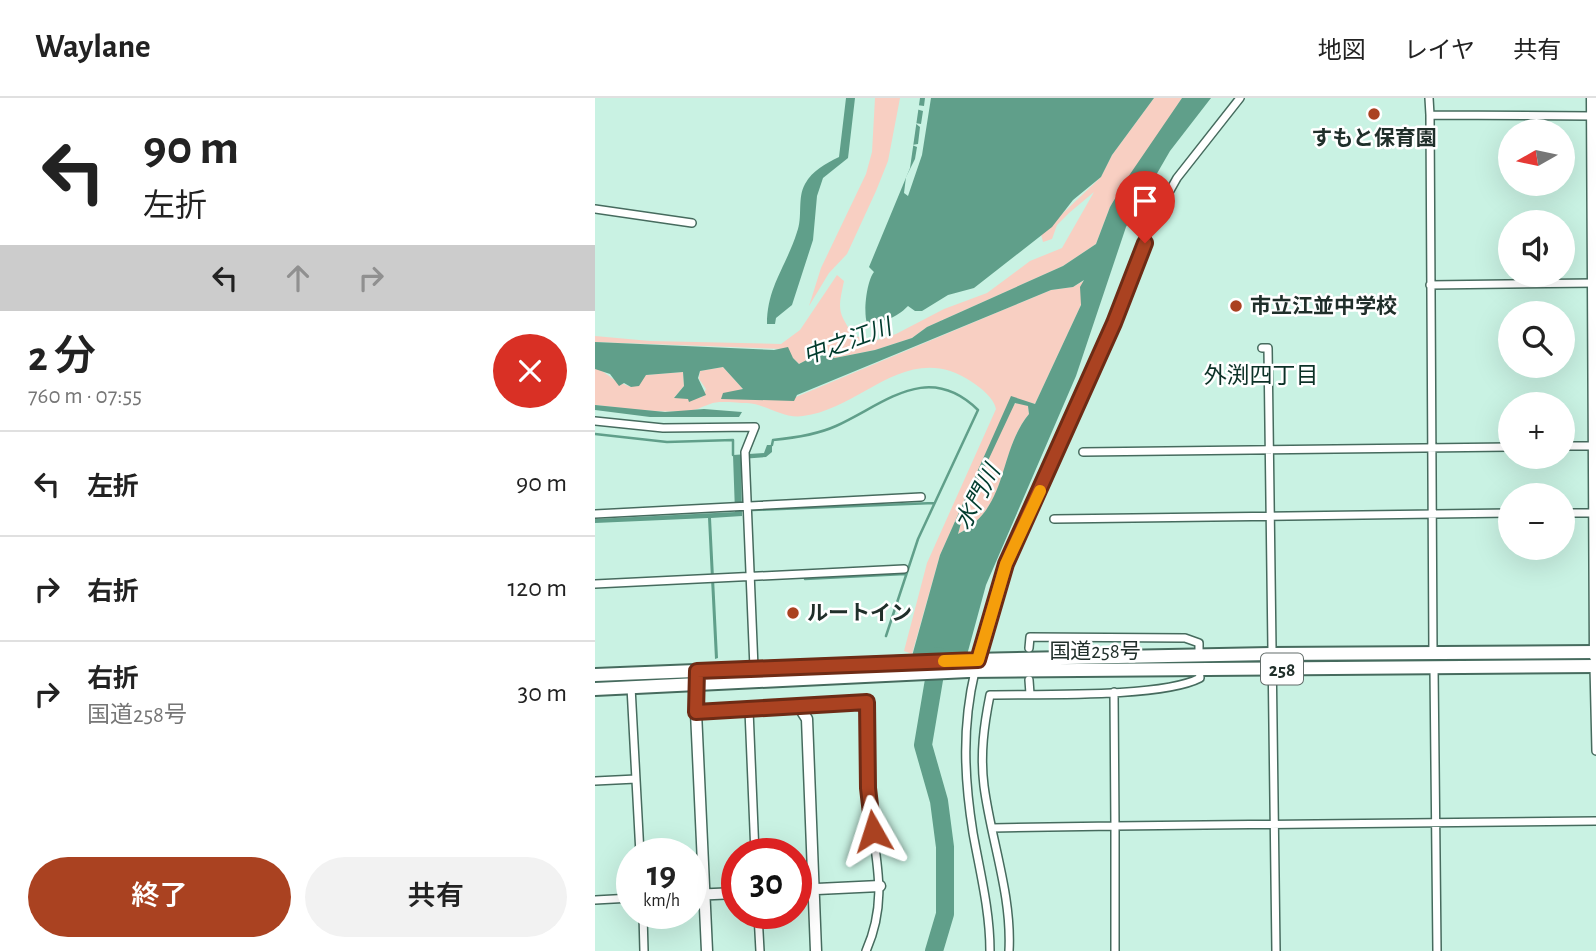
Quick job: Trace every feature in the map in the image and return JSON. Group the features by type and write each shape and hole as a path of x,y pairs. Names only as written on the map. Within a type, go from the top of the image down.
{"highway":[{"name":"国道258号","path":"595,689 631,687 754,668 973,666 1271,669 1595,652"},
{"name":"国道258号","path":"973,666 1270,654 1595,666"},
{"name":"国道258号","path":"595,675 697,677 903,667"}],"street":[{"path":"990,951 990,925 965,779 964,730 973,666 1006,564 1114,323 1151,224 1177,178 1240,98"},
{"path":"1429,98 1437,951"},
{"path":"1592,98 1596,751"},
{"path":"1430,116 1592,116"},
{"path":"595,209 692,223"},
{"path":"1430,285 1595,283"},
{"path":"1262,348 1268,348 1276,951"},
{"path":"595,421 663,428 755,427 745,452 745,506 751,575 754,668"},
{"path":"1575,446 1595,446"},
{"path":"1083,452 1498,447"},
{"path":"595,514 921,497"},
{"path":"1054,519 1498,513"},
{"path":"1575,513 1595,513"},
{"path":"595,584 904,569"},
{"path":"1029,648 1030,637 1185,638 1199,643 1199,656"},
{"path":"1009,951 1007,912 981,755 990,695 1114,692 1188,684 1199,678 1199,669"},
{"path":"697,677 696,712 703,838"},
{"path":"1029,680 1030,694"},
{"path":"631,687 639,838"},
{"path":"1114,692 1115,951"},
{"path":"696,712 867,702 868,788 880,886 876,928 866,951"},
{"path":"800,708 807,719 816,951"},
{"path":"749,710 754,838"},
{"path":"595,781 636,779"},
{"path":"992,828 1596,821"},
{"path":"814,889 880,886"},
{"path":"595,900 616,899"},
{"path":"643,929 644,951"},
{"path":"707,929 707,951"},
{"path":"759,929 760,951"}],"shaded area":[{"path":"846,98 855,98 848,158 823,178 817,196 813,240 792,305 776,318 775,324 767,324 770,299 799,226 803,189 816,171 839,157"},
{"path":"875,98 900,98 888,161 847,254 829,273 809,306 821,268 866,174 872,152"},
{"path":"920,98 1154,98 1112,155 1101,177 1073,200 1052,227 974,288 948,295 922,311 915,311 908,306 889,319 867,323 866,296 874,272 869,267 910,168"},
{"path":"1154,98 1182,98 1110,207 1096,244 1063,266 927,327 912,338 875,350 835,358 822,354 799,364 783,349 595,342 595,336 650,341 781,344 800,330 837,275 844,281 840,310 854,336 877,340 896,334 944,309 987,293 1030,261 1062,248 1094,192 1057,225 1052,239 1043,242 1041,234 1101,177 1112,155"},
{"name":"水門川","path":"1182,98 1211,98 1170,151 1126,227 1076,376 986,585 964,666 909,667 940,555 1011,396 1035,404 1081,305 1080,287 1084,280 1073,287 1051,290 797,395 794,401 721,399 723,393 743,389 723,367 700,371 698,378 706,395 689,402 688,399 674,398 684,386 683,372 646,375 639,386 631,387 624,383 619,386 610,374 595,369 595,342 774,350 788,347 799,364 818,354 835,358 875,350 912,338 927,327 1063,266 1096,244 1110,207","holes":["1015,403 1028,406 1029,414 1019,429 987,509 975,523 958,534 964,512"]},
{"path":"1085,280 1081,305 1035,404 1011,397 940,555 912,654 904,651 927,563 996,409 990,397 979,387 949,371 927,368 906,372 825,411 803,416 788,415 747,403 718,402 692,410 674,411 595,405 595,369 598,368 616,381 631,387 646,375 683,372 684,386 674,398 701,398 706,389 699,379 700,371 723,367 743,389 721,395 796,397 1051,290 1073,287"},
{"path":"1018,402 1028,406 1029,414 1012,445 995,494 987,509 975,522 958,534 964,512 1013,405"},
{"path":"595,405 665,412 704,409 742,412 739,417 650,417 595,410"},
{"path":"767,445 772,445 772,452 766,457 741,459 742,516 711,518 718,658 715,659 708,518 595,523 595,519 735,512 733,455 764,453"}],"pier":[{"path":"925,98 931,98 922,155 908,196 904,193 906,177 915,159 917,147 912,145 918,144 920,127 915,123 921,124 923,111 916,109 917,105 924,106"}],"waterway":[{"path":"772,445 773,440 805,436 828,429 890,398 924,387 942,389 960,396 978,410 918,539 886,636"},
{"path":"595,434 667,442 733,440 733,455"},
{"path":"753,510 934,503"},
{"path":"805,579 905,574"},
{"name":"水門川","path":"934,951 945,914 945,847 939,801 923,745 938,656"}],"slow traffic":[{"path":"944,661 978,660 1006,564 1040,491"}],"place":[{"name":"すもと保育園","path":"1374,114"},
{"name":"市立江並中学校","path":"1236,306"},
{"name":"ルートイン","path":"793,613"}],"district":[{"name":"外渕四丁目","path":"1261,375"}],"route":[{"path":"873,831 868,788 867,702 696,712 697,671 978,660 1006,564 1114,323 1145,243"}],"water label":[{"name":"中之江川","path":"847,341"}]}
